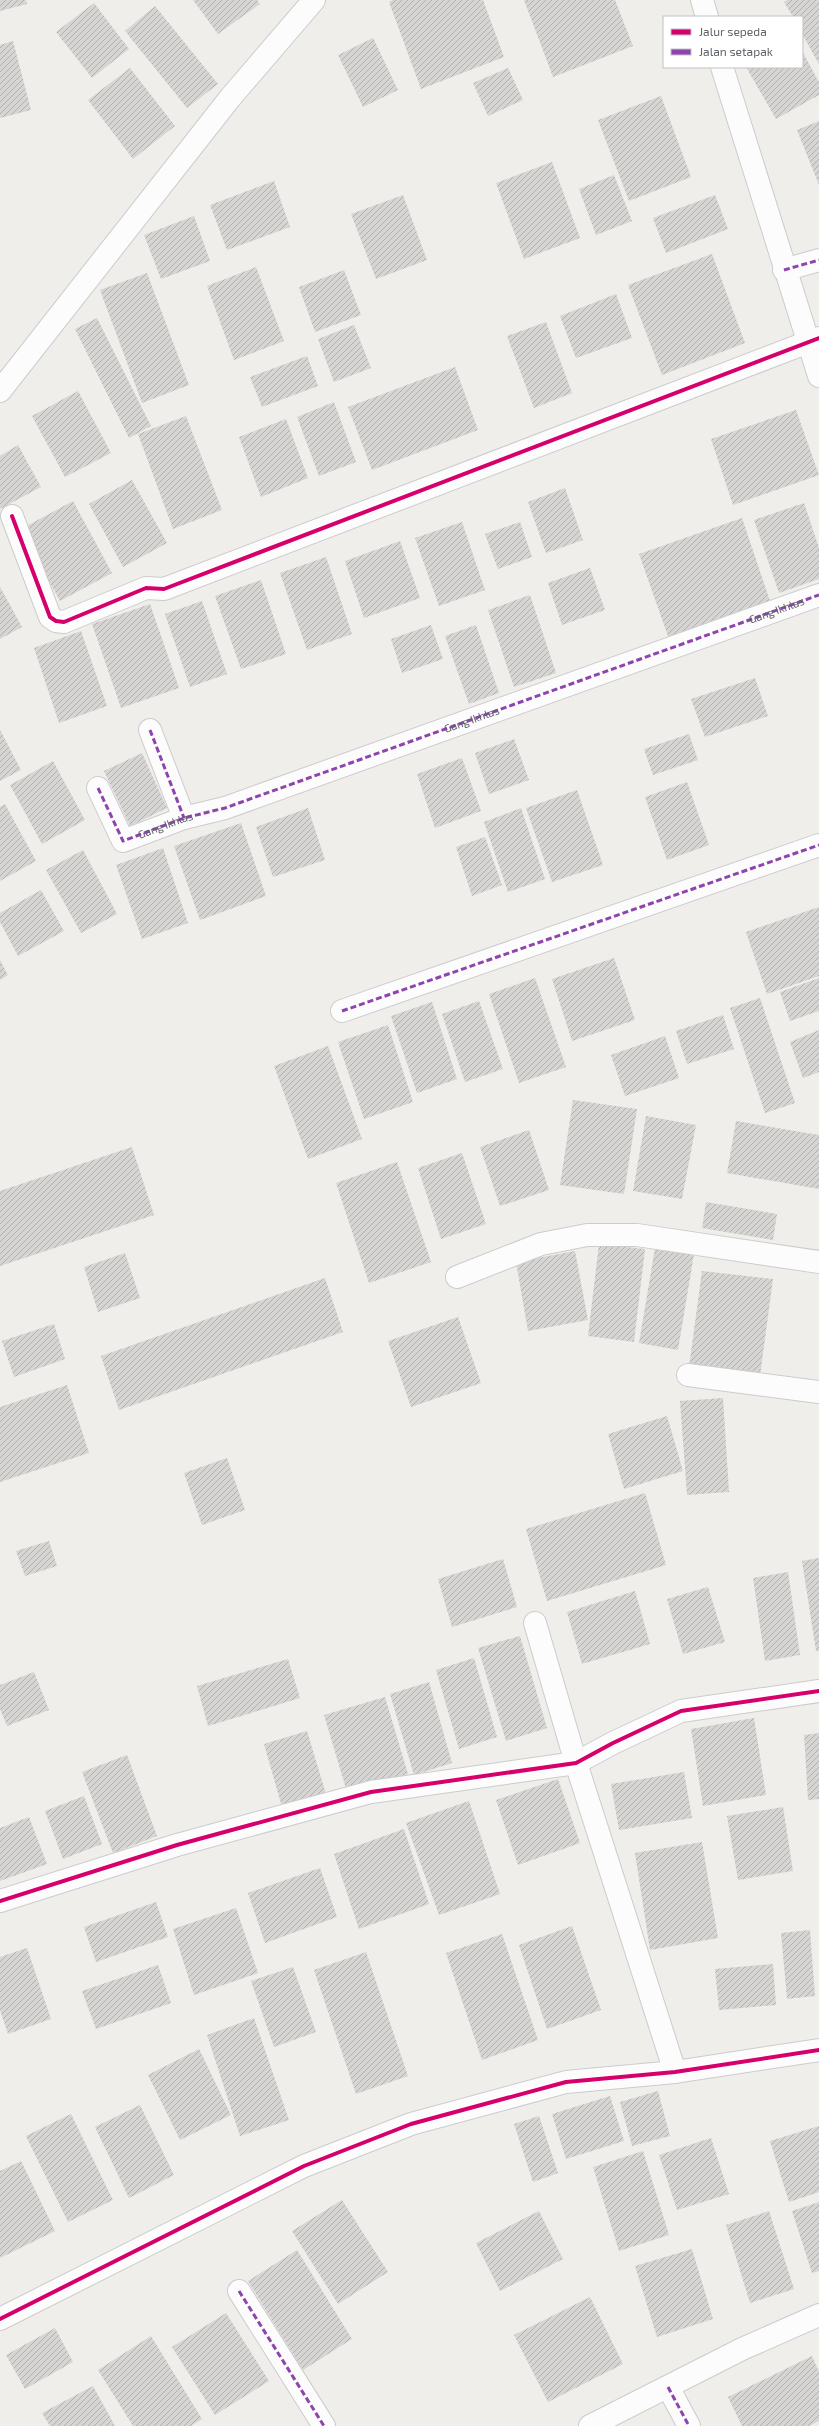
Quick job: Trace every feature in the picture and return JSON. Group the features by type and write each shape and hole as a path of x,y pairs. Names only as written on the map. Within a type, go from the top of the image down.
{"street":[{"path":"0,392 230,98 314,0"},
{"path":"702,0 707,16"},
{"path":"722,68 784,270 814,340 819,376"},
{"path":"784,270 819,260"},
{"path":"12,516 50,617 56,621 64,622 146,588 164,589 814,340"},
{"name":"Gang Ikhlas","path":"98,788 123,841 184,818 225,808 819,595"},
{"path":"150,730 184,818"},
{"path":"342,1011 819,845"},
{"path":"457,1277 541,1244 588,1235 637,1235 819,1262"},
{"path":"688,1376 819,1392"},
{"path":"535,1623 576,1763 675,2072"},
{"path":"0,1901 177,1845 371,1792 576,1763 613,1742 681,1711 819,1691"},
{"path":"0,2319 304,2166 411,2124 566,2082 675,2072 819,2050"},
{"path":"239,2291 324,2426"},
{"path":"590,2426 742,2349 819,2315"},
{"path":"668,2386 689,2426"}],"building":[{"path":"0,0 26,0 27,4 0,11"},
{"path":"193,0 257,0 260,4 218,34"},
{"path":"393,0 483,0 504,57 421,89 389,2"},
{"path":"524,0 615,0 633,46 553,77"},
{"path":"787,0 819,0 819,64 803,36 803,16 792,16 784,2"},
{"path":"94,3 129,49 92,78 56,32"},
{"path":"155,6 218,84 187,108 125,31"},
{"path":"373,38 398,90 363,107 338,55"},
{"path":"13,41 31,110 0,118 0,45"},
{"path":"803,53 819,82 819,95 776,119 747,68 803,68"},
{"path":"130,68 175,126 133,159 88,100"},
{"path":"508,68 523,100 488,116 473,83"},
{"path":"661,96 691,177 629,201 598,120"},
{"path":"819,121 819,185 797,130"},
{"path":"552,162 580,238 524,259 496,183"},
{"path":"614,175 632,221 596,235 579,189"},
{"path":"274,181 290,227 227,250 210,205"},
{"path":"403,195 427,260 376,279 351,214"},
{"path":"715,195 728,229 666,253 653,218"},
{"path":"194,216 210,261 161,279 144,235"},
{"path":"712,254 745,343 662,375 628,285"},
{"path":"256,267 284,341 234,360 207,286"},
{"path":"344,270 361,315 315,332 299,287"},
{"path":"147,273 189,385 142,403 100,290"},
{"path":"616,294 632,338 576,358 560,316"},
{"path":"97,318 151,426 129,438 75,329"},
{"path":"546,322 572,393 534,408 507,336"},
{"path":"354,325 371,368 334,382 318,339"},
{"path":"307,356 318,386 262,407 250,377"},
{"path":"455,367 478,430 372,470 348,407"},
{"path":"78,391 111,453 65,477 32,416"},
{"path":"334,402 356,462 319,476 297,417"},
{"path":"796,410 819,475 733,505 711,439"},
{"path":"186,416 222,510 173,529 138,434"},
{"path":"286,419 308,478 261,497 239,437"},
{"path":"18,445 41,487 0,509 0,456"},
{"path":"132,480 167,543 123,567 89,504"},
{"path":"565,488 583,540 546,553 528,502"},
{"path":"73,501 112,573 60,601 21,529"},
{"path":"804,503 819,548 819,579 779,593 754,520"},
{"path":"742,518 771,604 669,639 639,554"},
{"path":"462,522 485,590 439,606 415,538"},
{"path":"520,522 532,557 498,569 485,534"},
{"path":"400,541 420,598 364,618 345,561"},
{"path":"326,557 352,634 307,650 280,573"},
{"path":"590,568 605,610 562,625 548,583"},
{"path":"261,580 286,654 241,669 215,596"},
{"path":"0,587 22,627 0,639"},
{"path":"530,595 556,673 514,687 488,610"},
{"path":"202,601 227,674 190,687 165,614"},
{"path":"150,604 179,688 121,708 92,624"},
{"path":"431,625 443,659 402,673 391,639"},
{"path":"476,625 499,693 469,704 445,636"},
{"path":"81,631 107,706 59,723 34,648"},
{"path":"755,678 768,716 705,737 691,699"},
{"path":"0,730 21,770 0,781"},
{"path":"689,734 698,760 653,775 644,749"},
{"path":"514,739 529,780 489,794 475,753"},
{"path":"142,753 167,808 130,826 104,771"},
{"path":"462,758 481,811 435,828 417,774"},
{"path":"53,761 85,820 42,844 10,785"},
{"path":"687,782 709,845 667,860 645,797"},
{"path":"577,790 603,865 552,882 526,808"},
{"path":"5,804 36,861 0,881 0,807"},
{"path":"308,808 325,860 273,877 256,827"},
{"path":"521,808 545,879 508,892 484,822"},
{"path":"241,823 266,896 200,920 174,846"},
{"path":"485,837 502,885 472,896 456,847"},
{"path":"163,848 188,923 142,939 116,865"},
{"path":"83,850 117,914 81,933 46,870"},
{"path":"41,890 64,931 18,956 0,922 0,913"},
{"path":"819,907 819,976 767,994 746,932"},
{"path":"614,958 635,1020 572,1041 552,979"},
{"path":"0,960 8,975 0,980"},
{"path":"535,978 566,1067 519,1083 489,994"},
{"path":"819,978 819,1011 790,1021 780,992"},
{"path":"760,998 795,1103 765,1113 730,1008"},
{"path":"479,1001 503,1069 465,1082 442,1014"},
{"path":"432,1002 457,1079 417,1093 391,1016"},
{"path":"723,1015 734,1049 687,1064 676,1031"},
{"path":"388,1025 413,1102 364,1119 338,1042"},
{"path":"819,1030 819,1072 803,1078 790,1042"},
{"path":"665,1036 679,1078 625,1096 611,1055"},
{"path":"328,1046 362,1139 308,1159 274,1066"},
{"path":"573,1100 637,1109 624,1194 560,1185"},
{"path":"646,1116 696,1125 682,1199 633,1191"},
{"path":"736,1121 819,1135 819,1189 727,1173"},
{"path":"529,1130 549,1190 500,1206 480,1147"},
{"path":"132,1147 154,1215 0,1266 0,1191"},
{"path":"462,1153 486,1224 441,1239 418,1168"},
{"path":"397,1162 431,1262 369,1283 336,1183"},
{"path":"706,1202 777,1214 773,1240 702,1228"},
{"path":"599,1244 645,1249 634,1342 588,1336"},
{"path":"655,1248 694,1254 678,1350 639,1343"},
{"path":"575,1251 588,1320 528,1331 516,1262"},
{"path":"125,1253 140,1298 98,1312 84,1267"},
{"path":"702,1271 773,1279 760,1376 689,1367"},
{"path":"325,1278 343,1332 119,1410 101,1356"},
{"path":"458,1317 481,1383 411,1407 388,1341"},
{"path":"54,1324 65,1359 14,1377 2,1341"},
{"path":"67,1385 89,1453 0,1482 0,1407"},
{"path":"723,1398 729,1492 687,1495 680,1401"},
{"path":"667,1416 683,1471 624,1489 608,1434"},
{"path":"227,1458 245,1510 202,1525 184,1473"},
{"path":"645,1493 666,1565 547,1601 526,1529"},
{"path":"49,1541 57,1566 25,1576 16,1551"},
{"path":"819,1558 819,1651 816,1651 802,1561"},
{"path":"503,1559 517,1607 452,1627 438,1579"},
{"path":"788,1572 800,1655 765,1661 753,1578"},
{"path":"708,1587 725,1642 683,1654 667,1599"},
{"path":"635,1591 650,1644 582,1664 567,1612"},
{"path":"520,1636 547,1728 506,1741 478,1648"},
{"path":"474,1658 497,1737 459,1749 436,1670"},
{"path":"288,1659 300,1698 208,1726 197,1686"},
{"path":"34,1672 49,1710 7,1726 0,1709 0,1685"},
{"path":"429,1682 452,1763 414,1775 390,1694"},
{"path":"385,1697 408,1774 347,1792 324,1715"},
{"path":"754,1718 766,1795 703,1806 691,1729"},
{"path":"307,1731 326,1794 282,1807 264,1744"},
{"path":"819,1733 819,1799 808,1800 804,1735"},
{"path":"127,1755 157,1836 113,1853 82,1772"},
{"path":"684,1772 692,1818 619,1830 611,1784"},
{"path":"558,1779 580,1843 518,1865 496,1800"},
{"path":"84,1796 102,1844 63,1859 45,1811"},
{"path":"469,1801 500,1894 439,1915 406,1823"},
{"path":"783,1807 793,1871 738,1880 727,1816"},
{"path":"29,1817 47,1864 0,1881 0,1828"},
{"path":"404,1829 429,1904 359,1929 334,1854"},
{"path":"702,1842 718,1938 650,1950 635,1853"},
{"path":"320,1868 337,1917 265,1943 248,1893"},
{"path":"156,1902 168,1937 96,1962 84,1927"},
{"path":"236,1908 258,1973 194,1995 173,1929"},
{"path":"572,1926 601,2010 547,2029 519,1945"},
{"path":"810,1930 815,1996 787,1999 781,1933"},
{"path":"502,1934 538,2040 482,2060 446,1953"},
{"path":"27,1948 51,2019 8,2034 0,2010 0,1957"},
{"path":"366,1952 408,2076 356,2094 314,1970"},
{"path":"773,1964 776,2005 719,2010 715,1969"},
{"path":"158,1965 171,2003 96,2029 82,1991"},
{"path":"293,1967 316,2032 274,2047 251,1981"},
{"path":"254,2018 289,2120 240,2136 207,2035"},
{"path":"199,2049 231,2115 180,2140 148,2075"},
{"path":"658,2091 670,2136 632,2146 620,2102"},
{"path":"610,2096 624,2141 566,2159 552,2114"},
{"path":"140,2105 174,2175 129,2198 95,2127"},
{"path":"71,2114 113,2200 68,2222 26,2136"},
{"path":"539,2116 558,2173 533,2182 514,2124"},
{"path":"819,2126 819,2192 789,2202 770,2141"},
{"path":"711,2138 729,2194 677,2210 659,2155"},
{"path":"643,2151 669,2235 619,2251 593,2167"},
{"path":"21,2161 55,2231 0,2258 0,2171"},
{"path":"342,2200 388,2272 338,2304 292,2231"},
{"path":"819,2202 819,2271 812,2273 792,2211"},
{"path":"539,2211 563,2259 500,2291 476,2243"},
{"path":"769,2211 794,2289 750,2303 726,2225"},
{"path":"692,2249 713,2319 657,2337 635,2266"},
{"path":"297,2250 352,2339 303,2370 248,2281"},
{"path":"590,2297 623,2364 548,2402 514,2335"},
{"path":"226,2313 269,2381 215,2415 172,2347"},
{"path":"55,2328 73,2362 25,2389 6,2355"},
{"path":"151,2336 202,2419 191,2426 133,2426 98,2370"},
{"path":"812,2356 819,2372 819,2421 809,2426 742,2426 728,2397"},
{"path":"93,2386 115,2426 50,2426 42,2413"}],"marked path":[{"path":"784,270 819,260"},
{"path":"98,788 123,841 184,818 225,808 819,595"},
{"path":"150,730 184,818"},
{"path":"342,1011 819,845"},
{"path":"239,2291 324,2426"},
{"path":"668,2387 689,2426"}],"cycle path":[{"path":"12,516 50,617 56,621 64,622 146,588 164,589 819,338"},
{"path":"0,1901 177,1845 371,1792 576,1763 613,1743 681,1711 819,1691"},
{"path":"0,2319 304,2166 411,2124 566,2082 675,2072 819,2050"}]}
